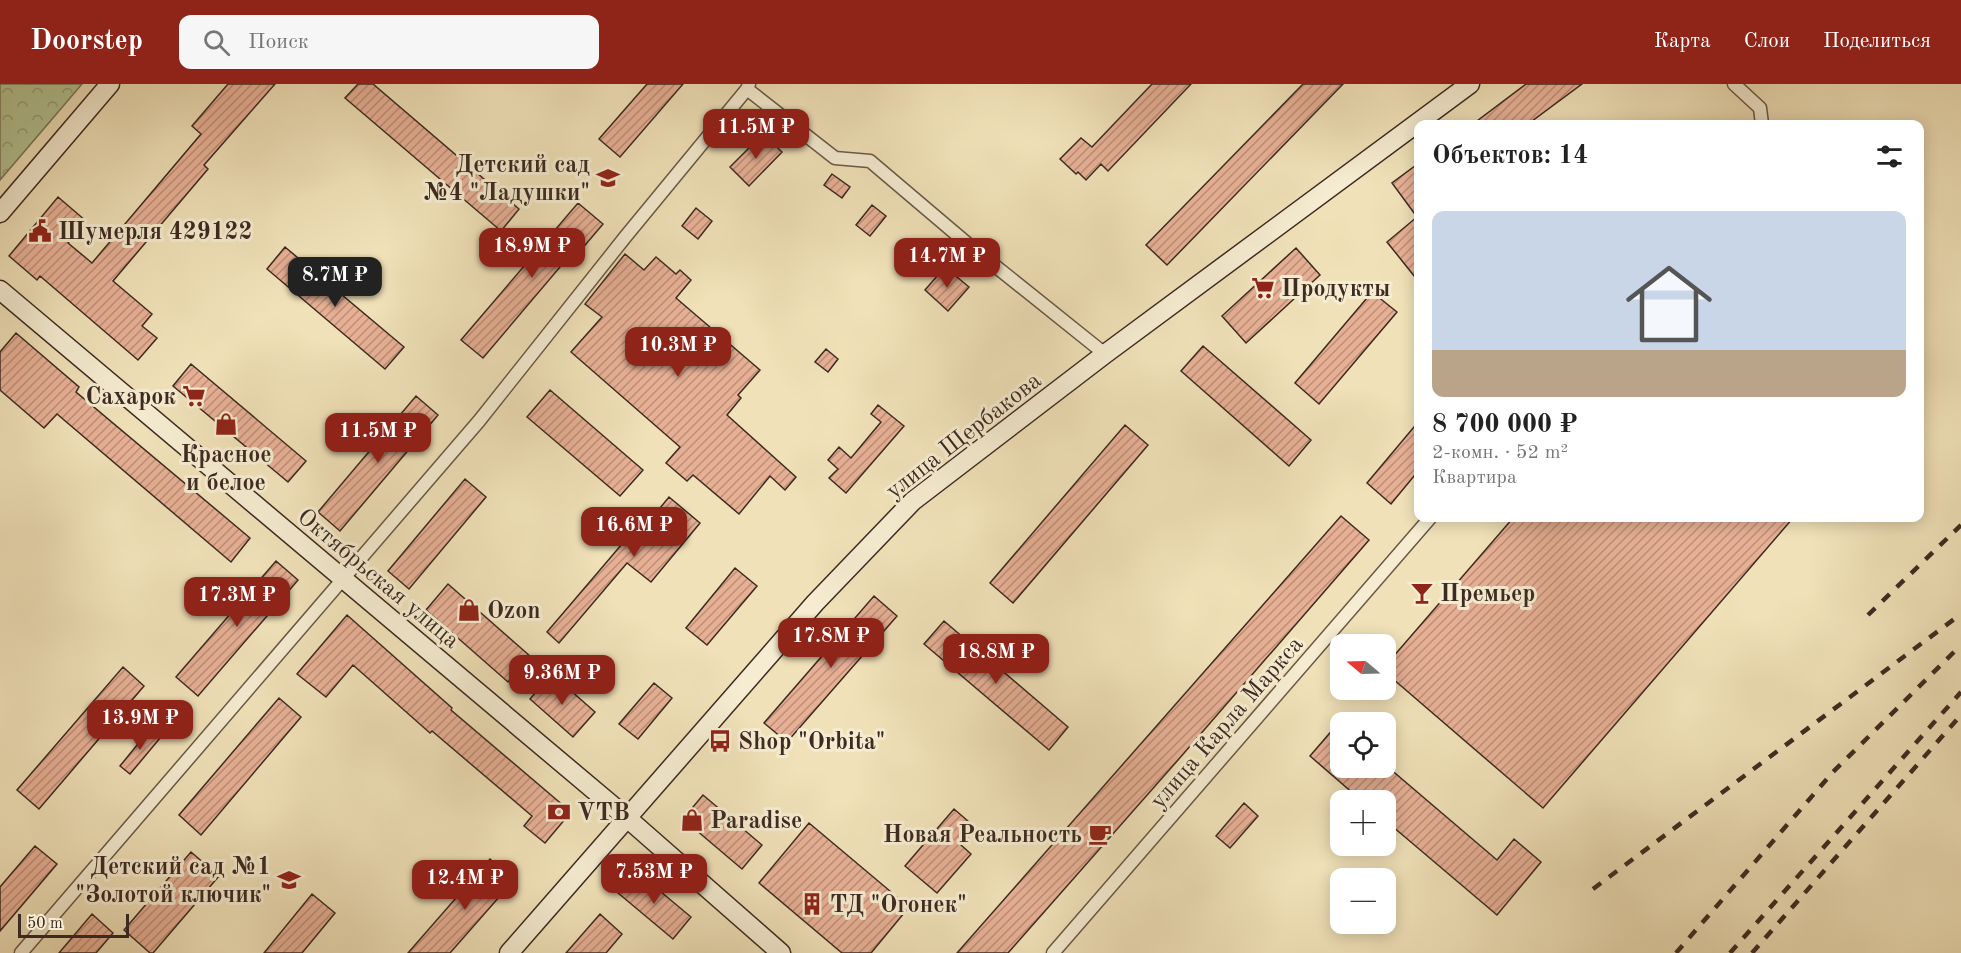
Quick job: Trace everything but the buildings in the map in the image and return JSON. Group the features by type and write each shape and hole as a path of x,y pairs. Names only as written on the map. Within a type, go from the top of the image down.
{"main road":[{"path":"0,213 110,84"},
{"name":"улица Щербакова","path":"1421,120 1470,84"},
{"name":"улица Щербакова","path":"508,953 815,603 913,501 1105,354 1414,125"},
{"name":"Октябрьская улица","path":"0,290 626,817 780,953"}],"street":[{"path":"1734,84 1760,108 1762,120"},
{"path":"21,953 479,421 748,86 835,158 870,161 1105,354"},
{"name":"улица Карла Маркса","path":"1053,953 1427,522"}],"green space":[{"path":"0,84 82,84 0,180"}],"railway":[{"path":"1868,615 1961,525"},
{"path":"1593,889 1961,614"},
{"path":"1676,953 1833,772 1961,645"},
{"path":"1730,953 1961,692"},
{"path":"1752,953 1961,715"}],"place":[{"name":"Детский сад №4 \"Ладушки\"","path":"608,178"},
{"name":"Шумерля 429122","path":"40,231"},
{"name":"Продукты","path":"1263,288"},
{"name":"Сахарок","path":"194,396"},
{"name":"Красное и белое","path":"226,424"},
{"name":"Премьер","path":"1422,593"},
{"name":"Ozon","path":"469,610"},
{"name":"Shop \"Orbita\"","path":"720,741"},
{"name":"VTB","path":"559,812"},
{"name":"Paradise","path":"692,820"},
{"name":"Новая Реальность","path":"1100,834"},
{"name":"Детский сад №1 \"Золотой ключик\"","path":"289,880"},
{"name":"ТД \"Огонек\"","path":"812,904"}]}
